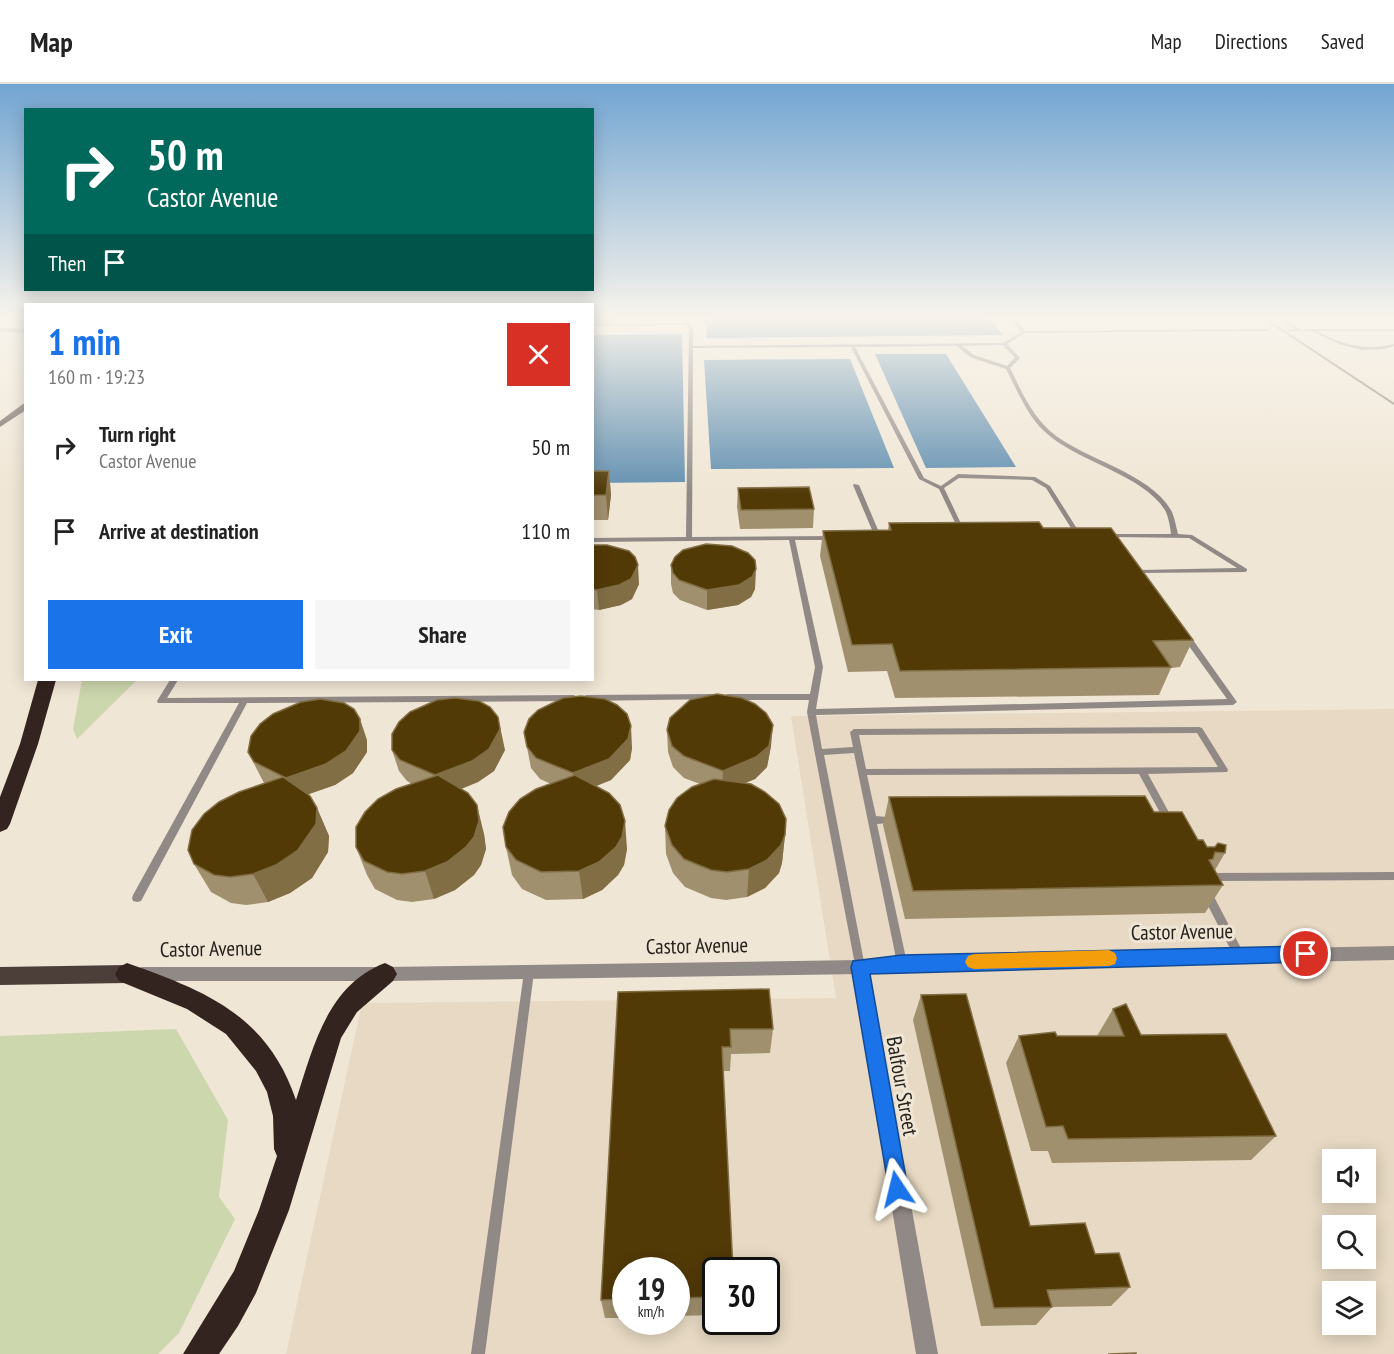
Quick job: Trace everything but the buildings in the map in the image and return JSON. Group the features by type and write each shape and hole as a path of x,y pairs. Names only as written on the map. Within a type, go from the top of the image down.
{"highway":[{"path":"0,824 29,744 47,681"},
{"path":"127,974 199,1002 237,1026 265,1058 281,1095 286,1118 288,1144 285,1172"},
{"path":"199,1354 227,1315 245,1282 274,1210 330,1034 348,1004 361,991 385,974"}],"main road":[{"path":"0,425 24,407"},
{"name":"Castor Avenue","path":"0,976 127,974"}],"street":[{"name":"Castor Avenue","path":"127,974 385,974 860,967 902,963 1394,953"},
{"name":"Balfour Street","path":"860,967 927,1354"}],"lane":[{"path":"689,539 690,375"},
{"path":"868,375 921,479 941,488 964,537"},
{"path":"1012,375 1039,423 1047,432 1067,447 1126,477 1161,501 1168,510 1175,536"},
{"path":"941,488 958,476 1033,478 1048,487 1078,536"},
{"path":"856,485 878,537"},
{"path":"1066,536 1087,536"},
{"path":"1105,536 1190,536 1245,570 1140,572"},
{"path":"1114,536 1121,545"},
{"path":"867,538 889,537"},
{"path":"953,537 975,537"},
{"path":"594,540 846,538"},
{"path":"792,539 819,667 811,712 860,967"},
{"path":"1134,563 1147,582"},
{"path":"811,712 1233,702 1180,628"},
{"path":"173,681 161,701 814,697"},
{"path":"137,898 245,700"},
{"path":"863,772 1224,770 1199,730 854,732 902,963"},
{"path":"819,752 858,750"},
{"path":"1142,770 1173,829"},
{"path":"1155,818 1167,818"},
{"path":"872,820 908,820"},
{"path":"1213,877 1394,876"},
{"path":"1202,885 1239,955"},
{"path":"478,1354 529,972"}],"shaded area":[{"path":"1394,709 1394,1354 286,1354 362,1003 836,998 791,716"}],"green space":[{"path":"82,681 136,681 77,739 73,729"},
{"path":"176,1029 228,1120 219,1197 235,1219 179,1333 158,1354 0,1354 0,1036"}],"water":[{"path":"594,375 683,375 685,482 594,483"},
{"path":"705,375 857,375 894,468 711,469"},
{"path":"885,375 959,375 1016,467 926,468"}],"railway":[{"path":"1351,375 1394,404"}],"slow traffic":[{"path":"974,962 1109,958"}],"route":[{"path":"897,1189 860,967 902,963 1306,954"}]}
